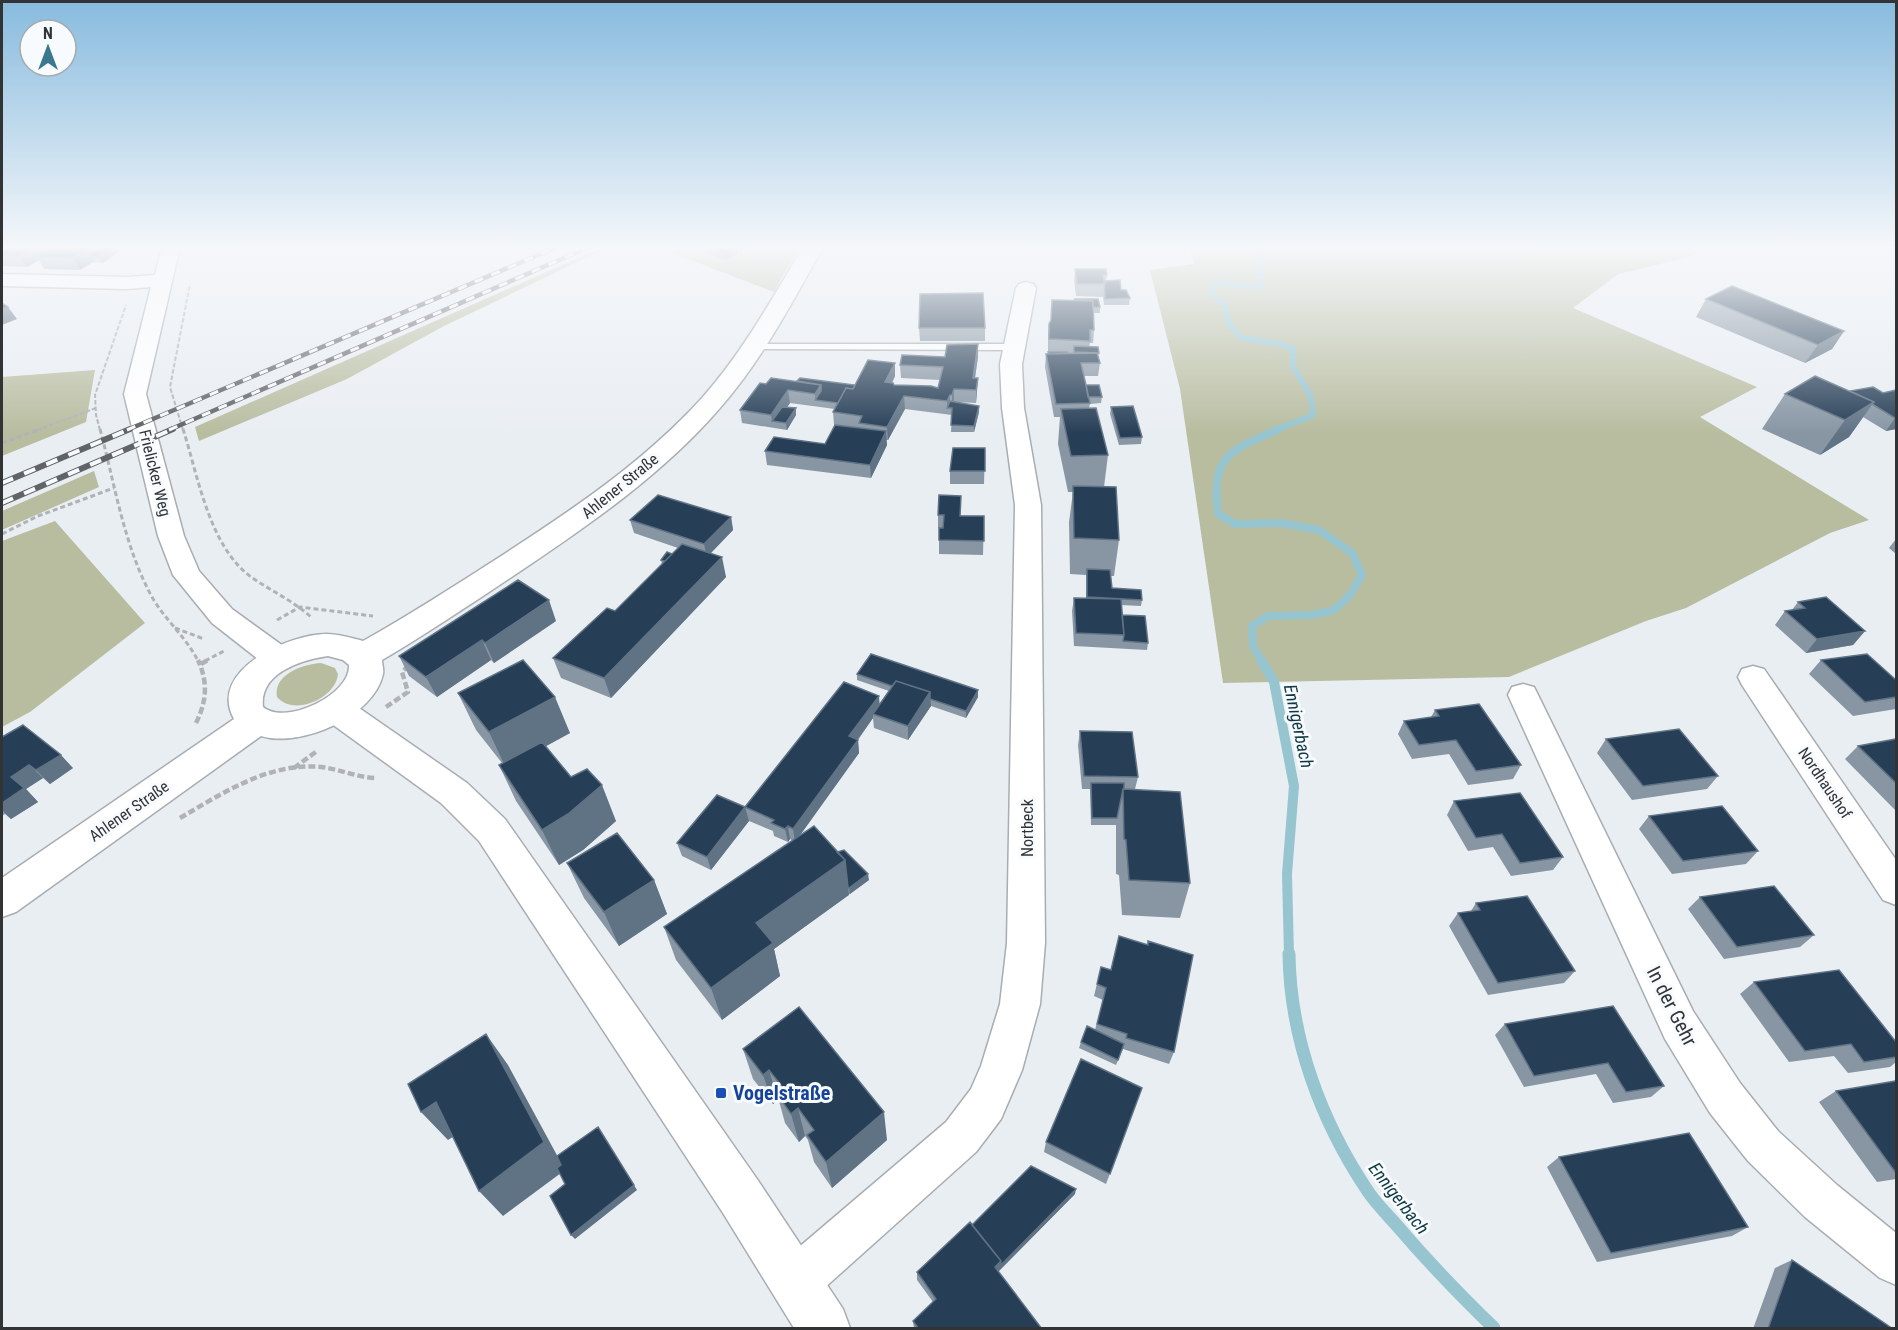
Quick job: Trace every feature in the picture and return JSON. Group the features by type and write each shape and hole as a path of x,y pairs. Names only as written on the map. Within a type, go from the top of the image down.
{"main road":[{"name":"Ahlener Straße","path":"362,657 579,519 626,483 675,441 712,402 779,309"},
{"path":"328,645 354,650 362,657 367,666 366,677 361,688 337,710 303,724 270,726 257,722 249,714 245,704 247,692 254,680 279,659 311,647 328,645"},
{"path":"337,710 454,793 492,830 740,1196 824,1329"},
{"name":"Ahlener Straße","path":"2,900 257,722"}],"street":[{"name":"Frielicker Weg","path":"156,309 135,394 171,536 187,575 215,608 279,659"},
{"name":"Nortbeck","path":"795,1282 961,1137 986,1104 1001,1070 1020,1004 1026,943 1028,506 1013,408 1011,364 1022,309"},
{"name":"Nordhaushof","path":"1752,677 1896,889"},
{"name":"In der Gehr","path":"1523,695 1679,1025 1725,1098 1763,1146 1788,1170 1821,1201 1896,1262"}],"lane":[{"path":"753,346 1014,347"}],"path":[{"path":"186,309 170,387 210,514 226,552 250,576 300,607"},
{"path":"2,443 96,408"},
{"path":"2,534 38,516 114,489"},
{"path":"174,627 206,640"},
{"path":"213,646 254,680"},
{"path":"294,769 320,767 366,778 431,776"}],"green space":[{"path":"462,309 479,309 347,379 199,441 195,427"},
{"path":"1160,309 1575,309 1757,387 1700,417 1869,520 1830,533 1686,608 1646,621 1509,677 1223,683 1180,389"},
{"path":"95,370 86,422 2,456 2,377"},
{"path":"94,471 99,487 2,530 2,511"},
{"path":"55,521 145,623 30,712 2,727 2,541"},
{"path":"321,663 335,668 338,674 336,683 330,691 313,702 303,705 284,703 277,697 277,689 285,676 299,668"}],"building":[{"path":"920,309 984,309 985,328 919,328"},
{"path":"1052,309 1093,309 1094,330 1090,330 1090,341 1049,339"},
{"path":"1731,309 1789,309 1844,331 1818,345"},
{"path":"978,344 973,378 978,378 976,390 954,389 947,401 904,396 887,427 859,423 862,416 833,412 846,388 853,389 868,360 895,363 885,382 894,385 938,388 943,367 900,365 902,355 945,357 947,345"},
{"path":"1074,346 1098,347 1099,353 1074,352"},
{"path":"1048,352 1067,352 1068,354 1049,354"},
{"path":"1097,353 1100,363 1081,363 1090,403 1056,404 1046,354"},
{"path":"1815,376 1874,402 1845,420 1785,394"},
{"path":"771,378 821,385 815,394 788,390 771,415 740,410 760,383 766,384"},
{"path":"800,378 855,385 853,389 846,388 838,403 815,400 821,391 821,385 797,381"},
{"path":"1086,385 1099,385 1102,397 1088,397"},
{"path":"1873,387 1883,393 1896,390 1896,418 1872,404 1874,402 1850,391"},
{"path":"950,401 979,406 974,426 951,425 952,408 947,408"},
{"path":"1133,406 1142,437 1120,438 1111,407"},
{"path":"782,407 796,408 786,423 772,421"},
{"path":"1096,408 1108,455 1071,456 1061,409"},
{"path":"835,425 886,431 870,465 765,451 774,437 825,444"},
{"path":"953,448 985,448 985,471 950,471"},
{"path":"1073,486 1116,487 1119,540 1074,538"},
{"path":"658,495 731,517 704,544 630,520"},
{"path":"939,495 961,496 960,516 984,516 984,541 939,540 939,528 943,528 944,515 938,515"},
{"path":"682,544 722,557 604,678 553,658 607,608 615,611"},
{"path":"667,552 672,554 665,561 661,560"},
{"path":"1087,569 1110,570 1112,588 1141,590 1142,600 1087,597"},
{"path":"518,580 549,600 485,643 482,640 426,677 399,656"},
{"path":"1826,597 1865,631 1817,639 1785,611 1805,608 1798,602"},
{"path":"1074,598 1121,599 1124,635 1076,633"},
{"path":"1122,615 1145,616 1148,643 1123,641"},
{"path":"871,654 978,690 966,711 930,699 930,692 896,681 892,686 857,674"},
{"path":"1867,654 1896,680 1896,697 1865,702 1821,660"},
{"path":"523,660 555,697 489,732 458,693"},
{"path":"896,681 930,692 908,726 873,714"},
{"path":"844,682 879,696 849,736 858,740 793,829 788,826 785,829 771,823 774,820 745,807"},
{"path":"1479,704 1521,765 1476,771 1456,740 1419,745 1404,721 1439,716 1435,710"},
{"path":"23,725 61,755 36,770 29,765 11,777 24,788 2,803 2,737"},
{"path":"1679,729 1718,776 1643,786 1606,739"},
{"path":"1080,731 1132,732 1138,777 1084,776"},
{"path":"1896,739 1896,783 1858,746"},
{"path":"542,742 571,777 587,769 602,785 568,814 542,830 499,765"},
{"path":"1091,783 1124,783 1117,818 1092,818"},
{"path":"1123,789 1180,792 1190,883 1129,880 1126,840 1124,839"},
{"path":"1520,793 1563,857 1520,863 1502,834 1476,838 1454,801"},
{"path":"717,795 745,807 707,857 677,843"},
{"path":"1722,806 1758,851 1683,861 1649,816"},
{"path":"814,826 845,860 756,923 773,943 711,988 664,927"},
{"path":"617,833 654,880 604,912 567,863"},
{"path":"844,850 868,874 849,888 845,860 837,852"},
{"path":"1774,886 1814,935 1737,947 1700,897"},
{"path":"1527,896 1575,971 1498,983 1458,913 1480,910 1476,903"},
{"path":"1119,936 1148,945 1148,941 1193,955 1174,1052 1126,1038 1127,1034 1097,1024 1106,988 1097,984 1101,967 1111,970"},
{"path":"1839,970 1896,1042 1896,1057 1864,1062 1851,1044 1805,1051 1754,982"},
{"path":"1613,1006 1664,1086 1626,1092 1608,1063 1534,1076 1505,1024"},
{"path":"799,1007 884,1112 826,1162 807,1135 814,1130 798,1108 791,1114 777,1094 784,1089 769,1070 763,1075 743,1049"},
{"path":"1087,1026 1124,1044 1118,1060 1081,1042"},
{"path":"486,1034 544,1142 479,1191 436,1102 421,1112 408,1084"},
{"path":"1081,1059 1142,1088 1110,1174 1046,1142"},
{"path":"1896,1081 1896,1173 1836,1091"},
{"path":"598,1127 634,1185 571,1235 550,1196 565,1184 557,1168 561,1165 557,1156"},
{"path":"1689,1133 1748,1227 1611,1253 1559,1157"},
{"path":"1031,1166 1076,1189 1000,1266 1001,1261 972,1225"},
{"path":"970,1222 1001,1261 995,1267 1042,1329 919,1329 913,1321 936,1299 917,1272"},
{"path":"1792,1260 1893,1329 1768,1329"}],"waterway":[{"name":"Ennigerbach","path":"1226,309 1229,325 1242,338 1281,344 1293,349 1293,366 1311,397 1313,415 1275,430"},
{"name":"Ennigerbach","path":"1262,661 1253,646 1252,626 1268,616 1312,615 1334,610 1350,595 1362,575 1352,553 1319,530 1281,523 1235,524 1218,514 1218,479 1221,467 1227,458 1247,443 1279,429"},
{"name":"Ennigerbach","path":"1261,660 1274,682 1294,786 1287,874 1289,956"},
{"name":"Ennigerbach","path":"1289,954 1295,1017 1311,1078 1322,1107 1350,1163 1378,1205 1494,1328"}],"railway":[{"path":"127,430 411,309"},
{"path":"169,430 447,309"},
{"path":"2,483 130,429"},
{"path":"2,503 173,429"}],"place":[{"name":"Vogelstraße","path":"721,1093"}]}
